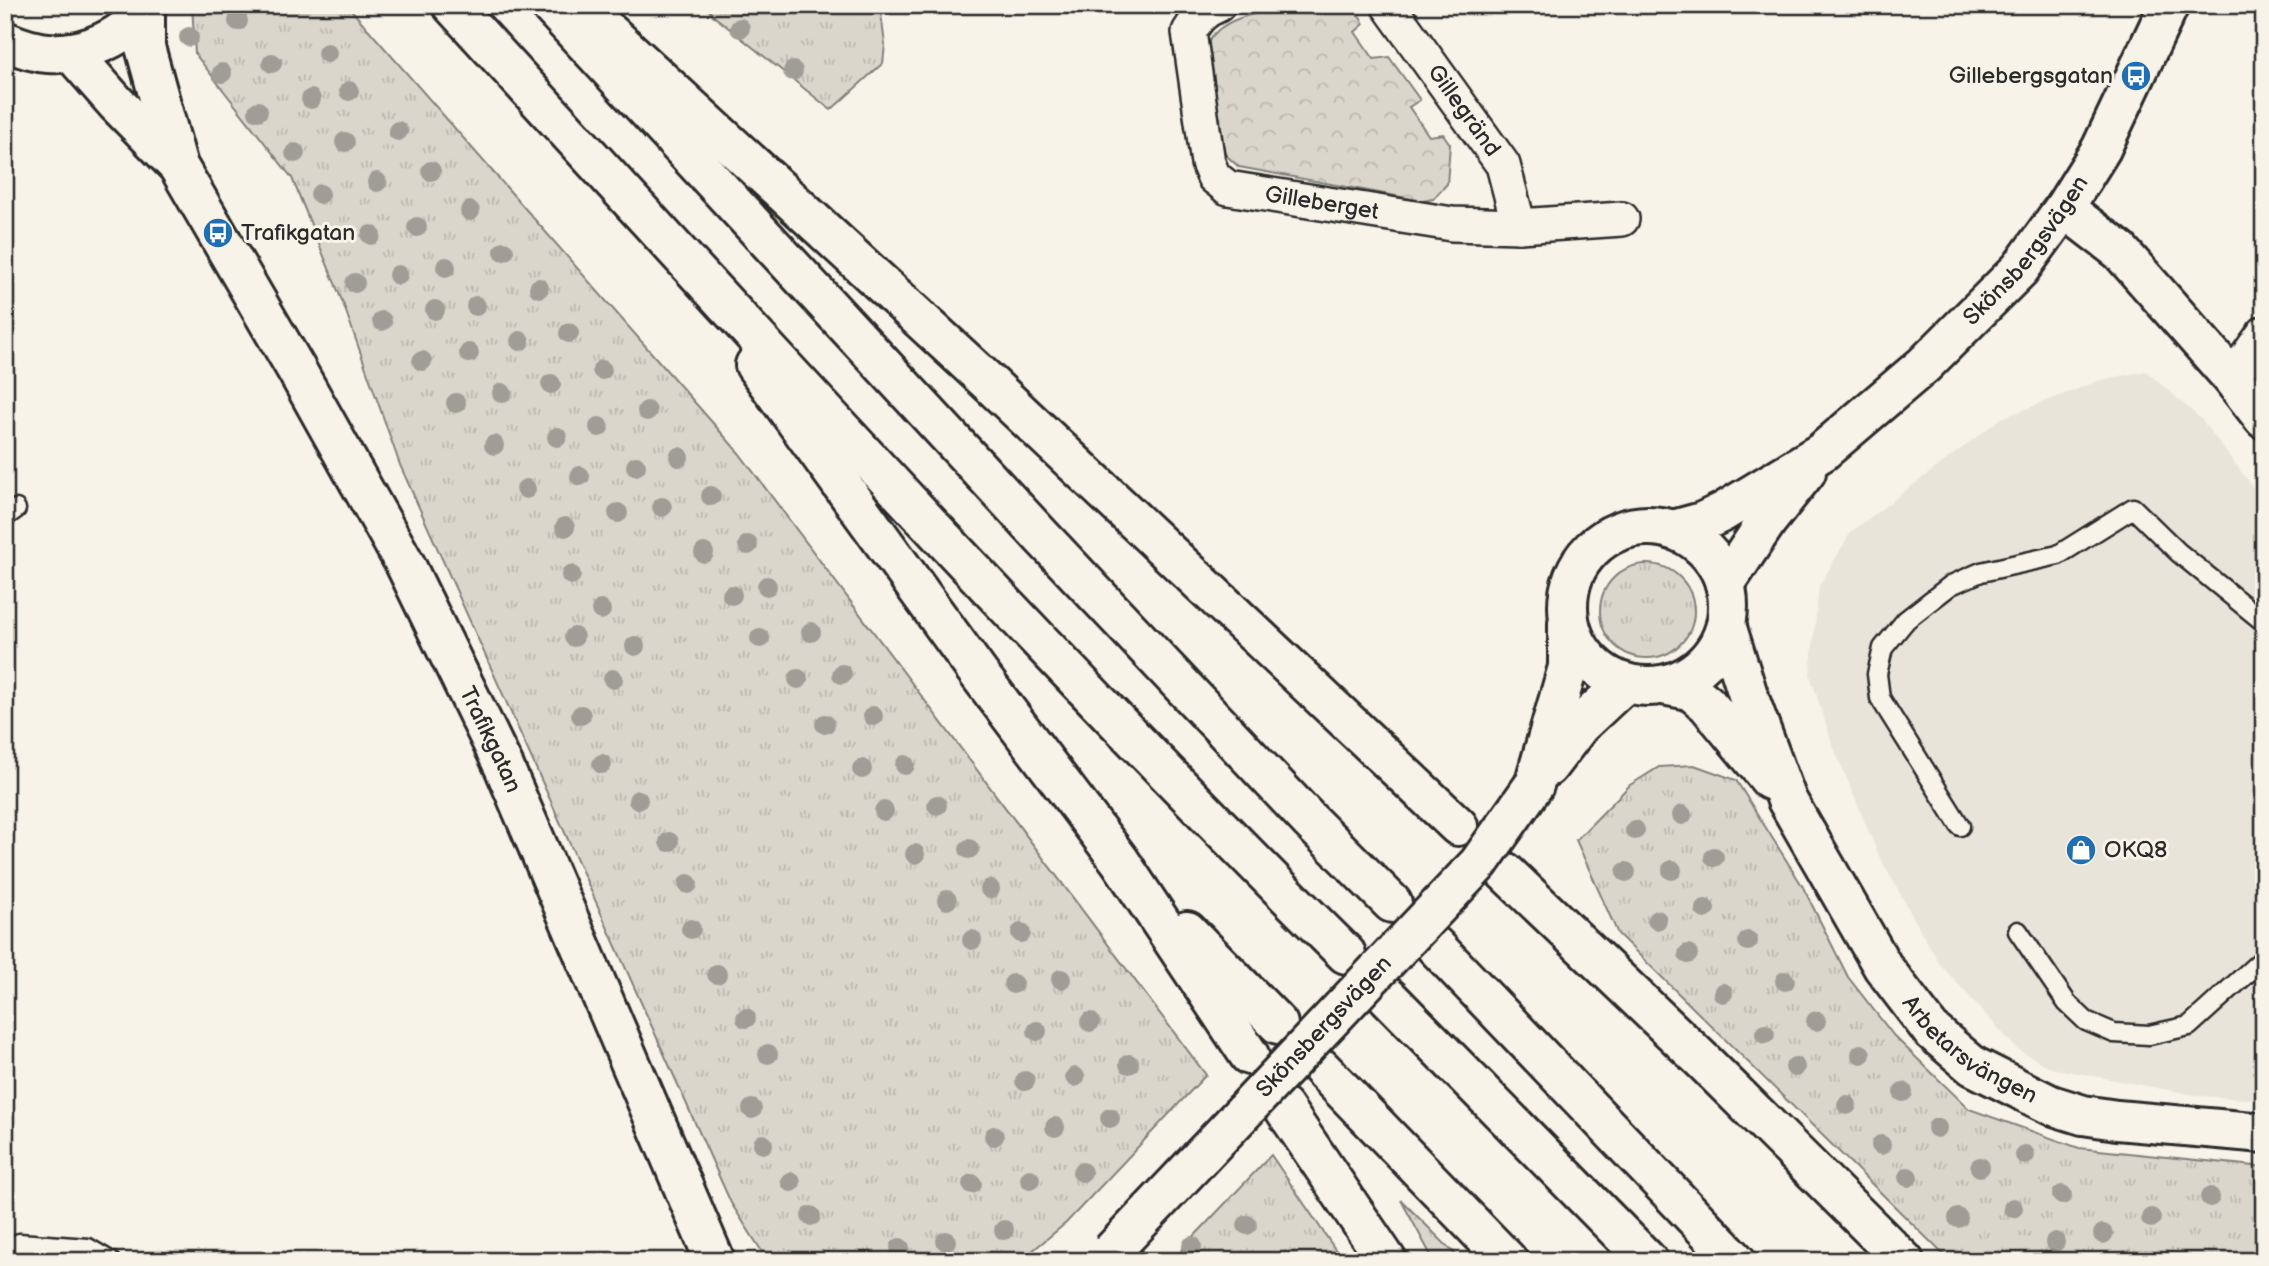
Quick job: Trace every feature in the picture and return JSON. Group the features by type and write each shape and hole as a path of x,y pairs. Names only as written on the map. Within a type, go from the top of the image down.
{"main road":[{"path":"452,5 657,230 994,591 1256,866 1346,954"},
{"path":"550,5 1041,536 1309,820 1392,903"},
{"path":"579,5 986,380 1458,826"},
{"name":"Skönsbergsvägen","path":"1673,530 1702,522 1723,512 1822,452 1924,365 2020,269 2064,208 2101,149 2169,5"},
{"path":"5,41 27,50 48,53 93,47 121,32 146,8"},
{"name":"Trafikgatan","path":"146,8 145,47 178,166"},
{"name":"Trafikgatan","path":"71,52 178,166 296,369 411,576 504,767 715,1261"},
{"path":"2064,208 2120,251 2232,378 2264,419"},
{"path":"657,230 979,674 1120,861 1249,1055"},
{"name":"Skönsbergsvägen","path":"1725,584 1767,521 1822,452"},
{"path":"1655,526 1673,530 1696,542 1714,560 1725,584 1729,604 1726,625 1718,646 1703,665 1685,678 1663,685 1644,687 1604,674 1587,659 1575,639 1568,617 1568,599 1575,573 1590,551 1604,539 1637,527 1655,526"},
{"name":"Skönsbergsvägen","path":"1534,785 1568,667 1568,617"},
{"name":"Arbetarsvängen","path":"1726,625 1749,698 1787,800 1896,987 1931,1030 1973,1066 2051,1105 2083,1115 2264,1133"},
{"name":"Skönsbergsvägen","path":"1108,1257 1479,863 1580,725 1625,683"},
{"name":"Arbetarsvängen","path":"1663,685 1690,690 1707,704 1787,800"},
{"path":"1120,861 1278,1024"},
{"path":"1506,872 1703,1061 1904,1261"},
{"path":"1435,946 1736,1261"},
{"path":"1388,997 1648,1261"},
{"path":"1321,1068 1508,1261"},
{"path":"1283,1107 1387,1261"}],"street":[{"name":"Gilleberget","path":"1218,5 1207,9 1189,32 1208,163 1214,177 1228,188 1452,224 1519,226 1622,219"},
{"name":"Gillegränd","path":"1388,5 1503,165 1519,226"},
{"path":"2232,378 2264,333"}],"lane":[{"path":"1960,826 1880,698 1877,674 1883,648 1906,620 1951,585 1981,572 2058,555 2133,508 2178,552 2264,621"},
{"path":"2018,931 2067,1003 2086,1021 2114,1033 2149,1035 2189,1026 2264,958"},
{"path":"19,1243 88,1248 110,1261"}],"shaded area":[{"path":"2146,371 2202,420 2264,502 2264,1100 2200,1096 2051,1068 2017,1049 1939,963 1879,856 1832,743 1810,675 1819,586 1851,532 2002,418 2101,380"}],"green space":[{"path":"192,5 347,5 739,453 1206,1075 1066,1223 1020,1261 768,1261 731,1203 400,465 343,303 292,178 195,54"},
{"path":"704,5 880,5 885,45 883,63 831,110 715,17"},
{"path":"1304,5 1349,5 1364,24 1355,32 1374,59 1389,57 1420,100 1409,107 1429,136 1443,134 1450,144 1447,184 1433,199 1423,201 1239,167 1228,157 1219,143 1204,51 1220,28 1232,21 1261,12"},
{"path":"1647,564 1665,568 1680,578 1690,593 1694,611 1690,629 1680,644 1665,654 1647,658 1629,654 1614,644 1604,629 1600,611 1604,593 1614,578 1629,568"},
{"path":"1694,765 1736,780 1803,887 1848,977 1894,1036 1969,1109 2079,1148 2264,1167 2264,1261 1950,1261 1618,934 1576,840 1630,785 1659,767"},
{"path":"1271,1155 1343,1261 1174,1261 1184,1247"},
{"path":"1401,1200 1462,1261 1434,1261"}],"place":[{"name":"Gillebergsgatan","path":"2136,76"},
{"name":"Trafikgatan","path":"218,233"},
{"name":"OKQ8","path":"2081,850"}]}
